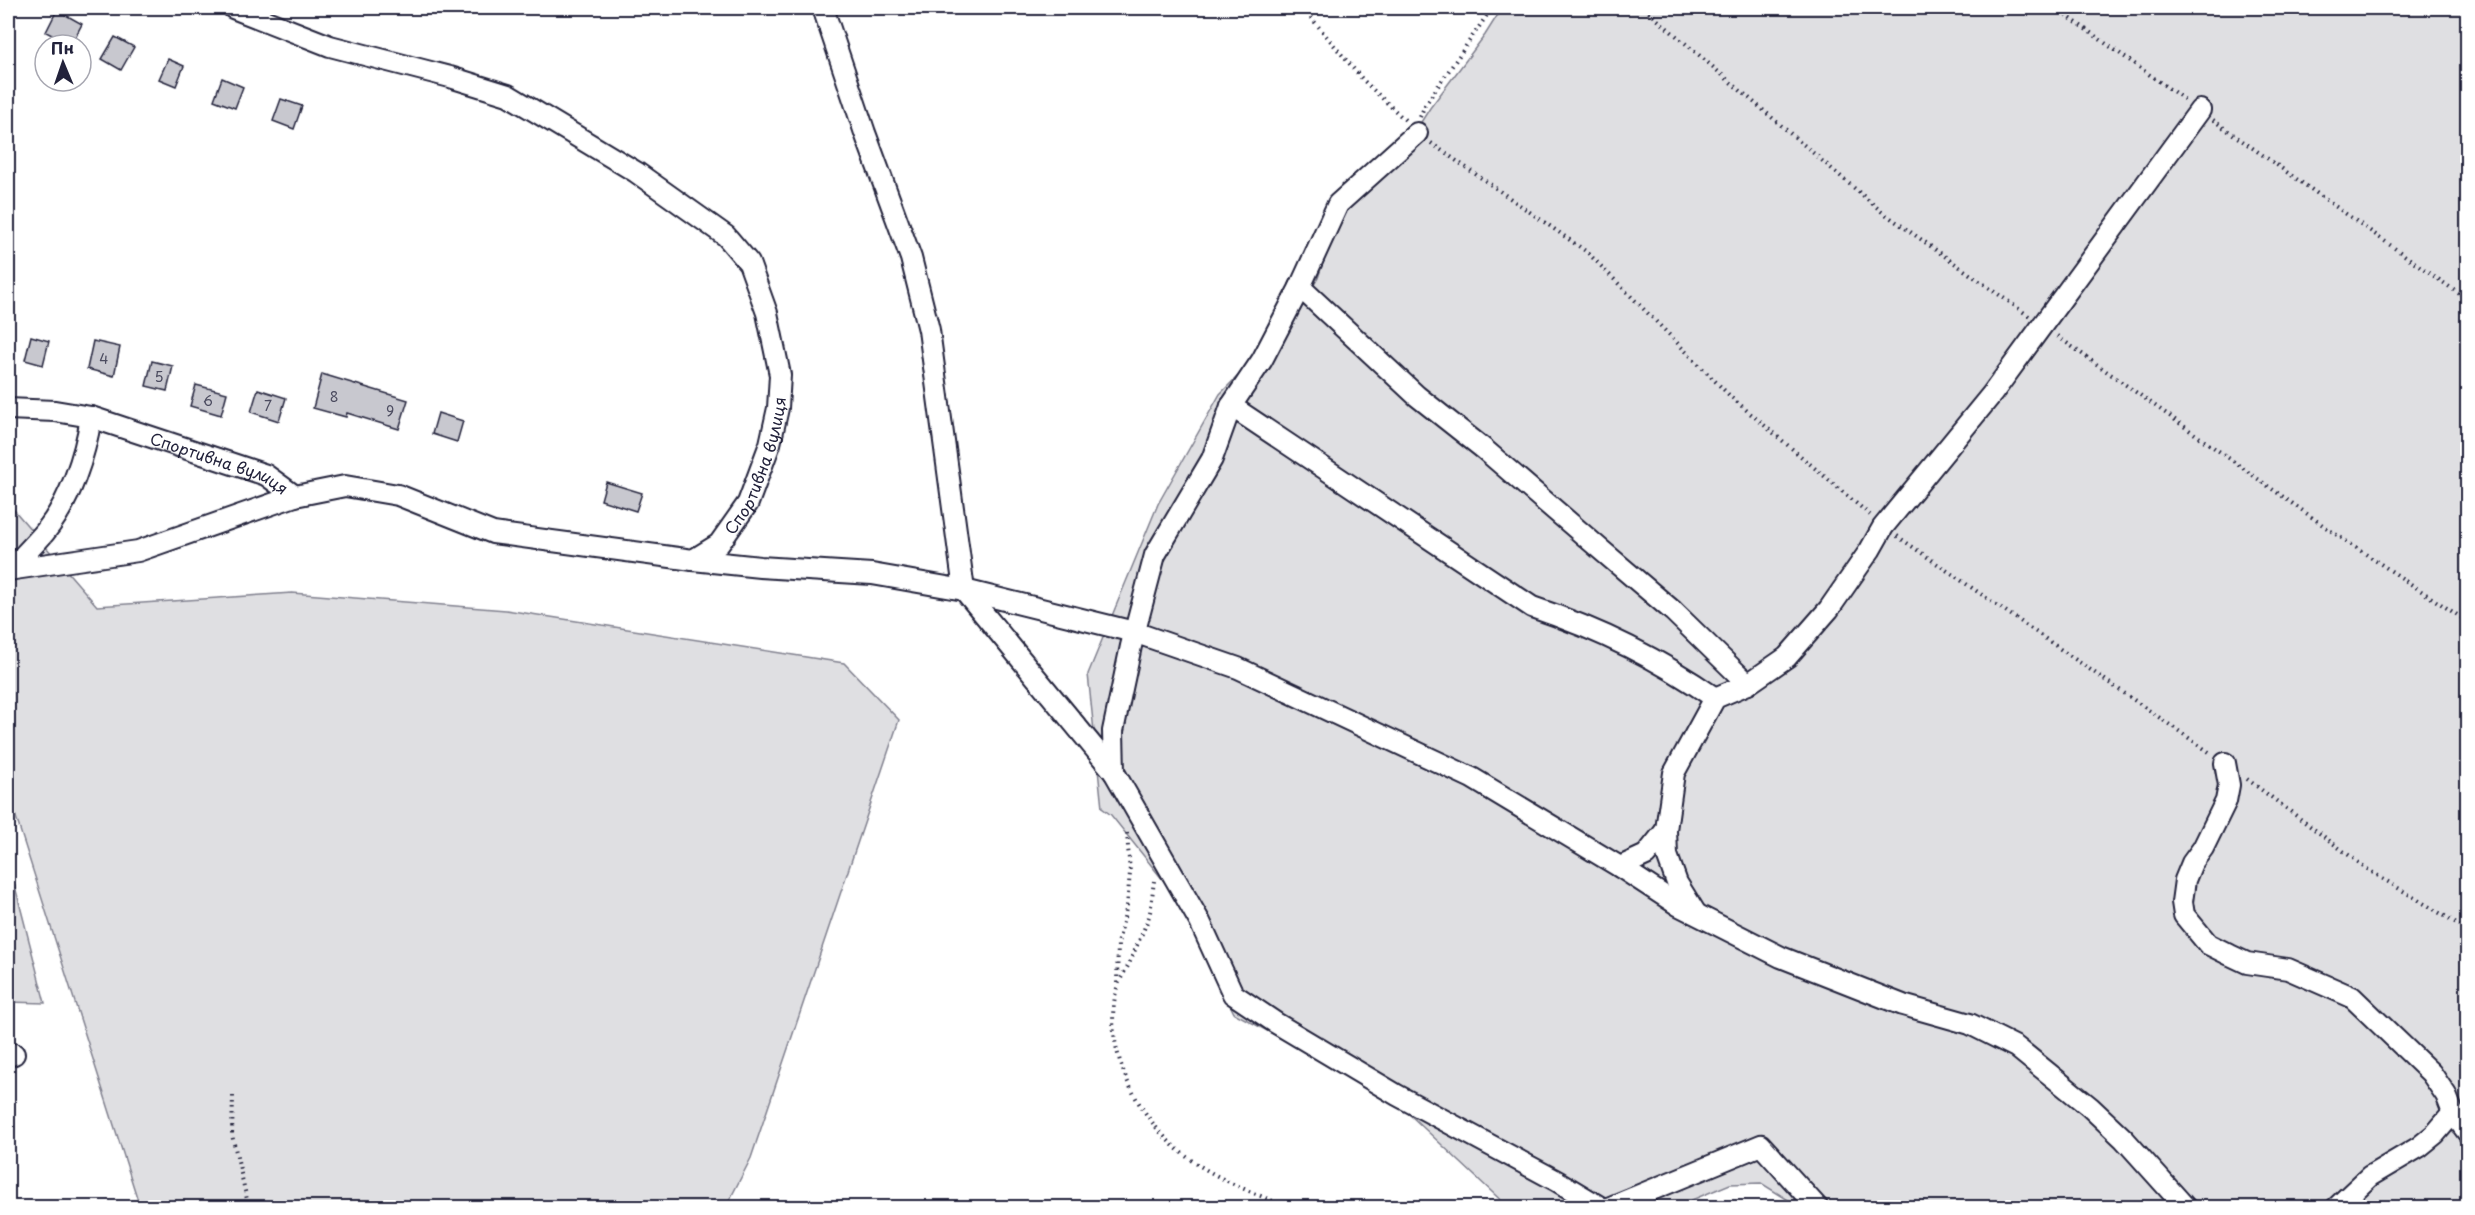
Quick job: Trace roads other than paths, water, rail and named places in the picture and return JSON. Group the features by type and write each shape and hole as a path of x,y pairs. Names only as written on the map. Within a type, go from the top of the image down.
{"street":[{"name":"Спортивна вулиця","path":"8,409 55,411 91,417 267,475 295,496 345,486 398,495 493,533 693,560 719,544 748,503 770,444 778,408 780,375 766,313 749,263 726,236 636,172 508,95 450,77 330,46 233,8"},
{"path":"823,8 865,133 911,258 929,330 964,590 1114,772 1200,922 1233,994 1276,1023 1397,1095 1557,1180 1602,1208"},
{"path":"1696,914 1677,883 1667,855 1666,831 1674,773 1715,698 1748,684 1787,657 1829,609 1883,527 1999,386 2200,110"},
{"path":"1114,772 1113,731 1134,632 1155,555 1212,459 1231,406 1262,360 1300,287 1338,204 1417,133"},
{"path":"1300,287 1417,396 1484,449 1636,580 1748,684"},
{"path":"1231,406 1532,607 1632,646 1673,669 1715,698"},
{"path":"9,570 46,531 60,509 87,441 91,417"},
{"path":"9,570 138,551 295,496"},
{"path":"693,560 872,574 964,590 1134,632 1238,668 1472,778 1620,867 1678,905 1781,957 1903,1005 1970,1024 2016,1047 2124,1138 2186,1208"},
{"path":"2225,763 2229,785 2226,801 2203,848 2192,863 2182,902 2184,915 2208,944 2230,955 2247,963 2288,969 2352,998 2431,1073 2446,1095 2453,1113 2468,1133"},
{"path":"1620,867 1646,855 1666,831"},
{"path":"2336,1208 2370,1176 2419,1147 2435,1134 2453,1113"},
{"path":"1608,1208 1761,1145 1818,1208"}]}
